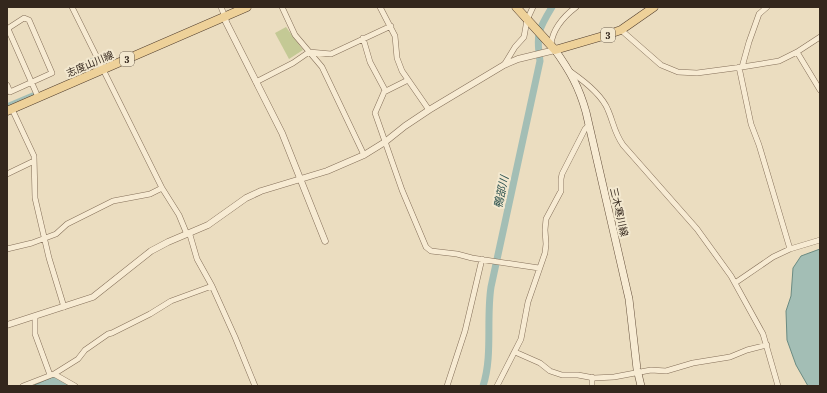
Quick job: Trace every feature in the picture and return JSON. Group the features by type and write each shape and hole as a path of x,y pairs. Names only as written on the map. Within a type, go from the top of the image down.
{"main road":[{"name":"志度山川線","path":"9,110 247,7"},
{"path":"516,7 551,47"},
{"name":"3","path":"551,47 603,36 620,30 654,7"},
{"name":"三木寒川線","path":"551,47 571,72 582,96 629,299 641,386"}],"street":[{"path":"72,7 162,188 190,235 197,259 212,286 242,352 255,386"},
{"path":"221,7 226,22 282,134 325,241"},
{"path":"282,7 295,35 322,67 364,155"},
{"path":"380,7 395,36 397,58 402,71 429,110"},
{"path":"504,65 515,47 524,37 533,7"},
{"path":"7,325 93,297 151,251 216,220 246,198 261,191 327,171 364,155 385,142 429,110 504,65 551,47 552,37 559,23 576,7"},
{"path":"767,7 759,14 740,67 751,124 759,145 790,249"},
{"path":"7,85 10,92 31,83 52,73 29,20 24,18 7,29 31,83 38,97"},
{"path":"256,82 309,52 331,54 362,38 391,26"},
{"path":"620,30 661,65 678,72 697,72 779,61 797,52 820,37"},
{"path":"362,38 370,62 384,92"},
{"path":"797,52 820,90"},
{"path":"571,72 599,96 608,109 615,132 623,145 697,229 735,283 756,321 766,345 778,386"},
{"path":"408,80 384,92 375,113 382,137 402,190 426,247 431,250 539,268"},
{"path":"9,110 34,156 35,198 51,266 64,307"},
{"path":"497,386 521,339 528,302 546,248 546,219 561,191 562,174 584,129 589,124"},
{"path":"7,174 34,161"},
{"path":"7,249 32,243 56,234 67,224 113,201 150,194 162,188"},
{"path":"735,283 773,257 790,249 820,240"},
{"path":"447,386 465,331 484,259"},
{"path":"23,386 52,374 81,358 85,350 108,334 150,314 171,301 212,286"},
{"path":"35,317 36,334 52,374 75,386"},
{"path":"515,352 540,363 550,371 562,375 614,377 651,370 666,371 693,363 730,357 747,350 766,345"},
{"path":"592,377 592,386"}],"green space":[{"path":"286,27 303,50 289,59 275,33"}],"water":[{"path":"820,249 820,386 808,386 796,365 787,340 786,311 791,296 793,268 801,256"},
{"path":"55,376 70,386 32,386"}],"waterway":[{"name":"鴨部川","path":"483,386 489,350 489,312 491,287 540,61 538,44 539,32 552,7"},
{"path":"71,77 78,68 96,60"},
{"path":"7,107 33,96"}]}
